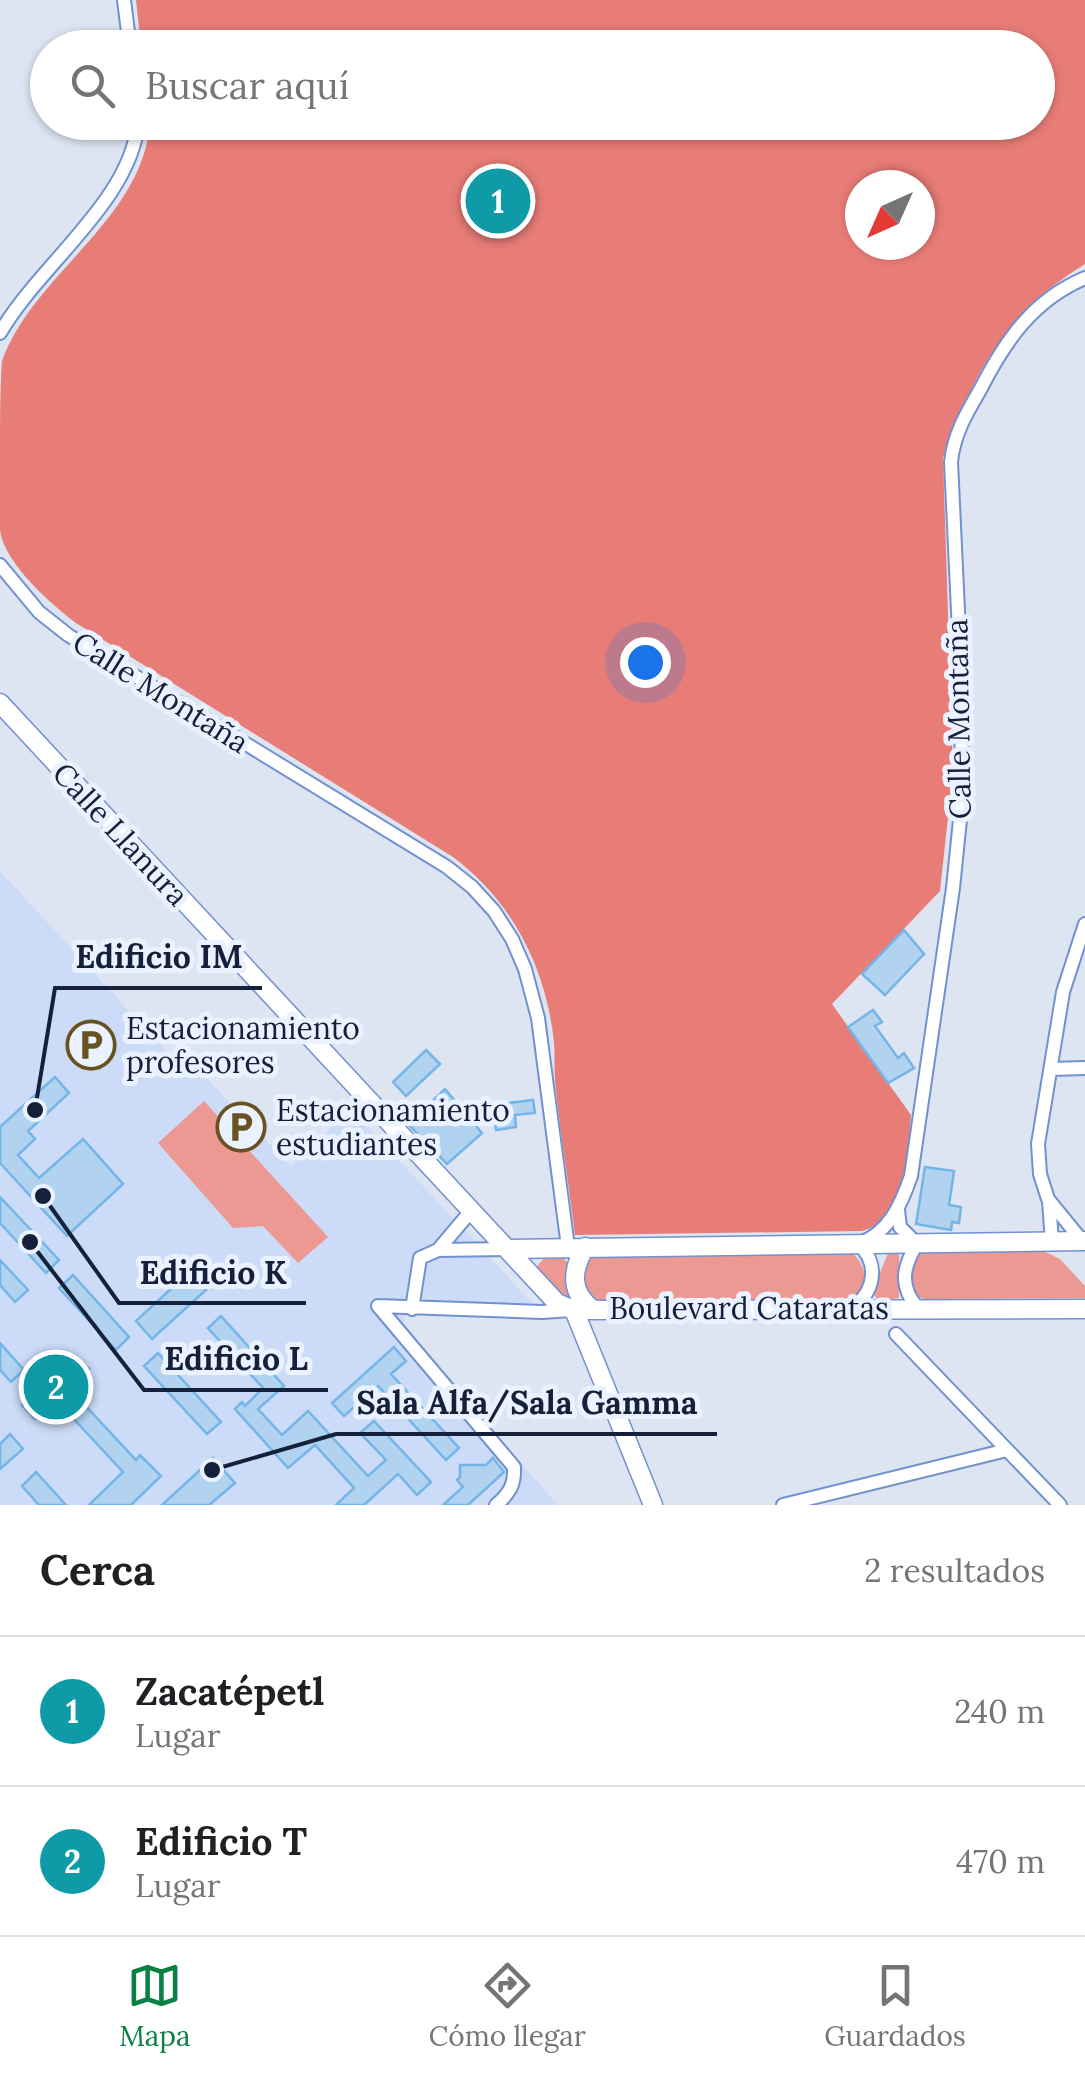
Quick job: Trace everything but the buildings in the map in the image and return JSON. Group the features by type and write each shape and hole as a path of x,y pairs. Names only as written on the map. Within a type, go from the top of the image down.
{"street":[{"path":"124,0 128,30"},
{"path":"0,333 119,181 134,140"},
{"name":"Calle Montaña","path":"858,1244 882,1230 898,1208 915,1159 961,810 963,733 952,482 954,438 1014,332 1048,298 1085,278"},
{"name":"Calle Montaña","path":"0,564 40,612 68,635 446,867 472,887 494,912 520,954 534,1001 577,1247"},
{"name":"Calle Llanura","path":"0,703 540,1287 557,1303 583,1310"},
{"path":"1052,1242 1038,1144 1063,992 1085,924"},
{"path":"1051,1069 1085,1068"},
{"path":"1048,1199 1084,1242"},
{"path":"898,1208 900,1228 917,1244 908,1258 904,1276 907,1293 917,1308"},
{"path":"438,1250 471,1211"},
{"name":"Boulevard Cataratas","path":"507,1250 1084,1242"},
{"path":"851,1308 864,1297 873,1273 869,1257 858,1244"},
{"path":"577,1247 574,1277 583,1310 654,1505"},
{"path":"412,1309 420,1258 438,1250 507,1250"},
{"name":"Boulevard Cataratas","path":"496,1505 509,1494 514,1467 378,1306 583,1310 1085,1309"},
{"path":"896,1334 1060,1505"},
{"path":"783,1505 1007,1450"}],"shaded area":[{"path":"136,0 1085,0 1085,264 1047,291 1002,339 977,378 943,458 953,771 940,891 832,1004 911,1115 902,1183 888,1213 877,1224 862,1231 575,1235 550,1015 523,939 493,894 453,857 76,623 19,569 0,530 2,361 38,300 128,189 143,158 147,140 1055,140 1055,30 139,30"},
{"path":"0,871 179,1065 187,1058 291,1166 351,1109 536,1307 405,1304 404,1331 558,1505 0,1505"},
{"path":"204,1101 328,1237 298,1263 263,1226 233,1228 158,1143"},
{"path":"1039,1249 1060,1259 1085,1286 1085,1298 924,1299 915,1296 909,1286 917,1251"},
{"path":"889,1251 899,1255 899,1298 879,1301 872,1292"},
{"path":"851,1252 861,1265 864,1278 860,1291 847,1301 587,1300 584,1293 583,1254"},
{"path":"545,1257 563,1257 571,1267 571,1294 563,1299 535,1269"}],"place":[{"name":"Zacatépetl","path":"498,201"},
{"name":"Estacionamiento profesores","path":"91,1045"},
{"name":"Edificio IM","path":"35,1110"},
{"name":"Estacionamiento estudiantes","path":"241,1127"},
{"name":"Edificio K","path":"43,1196"},
{"name":"Edificio L","path":"30,1242"},
{"name":"Edificio T","path":"56,1387"},
{"name":"Sala Alfa/Sala Gamma","path":"212,1470"}]}
